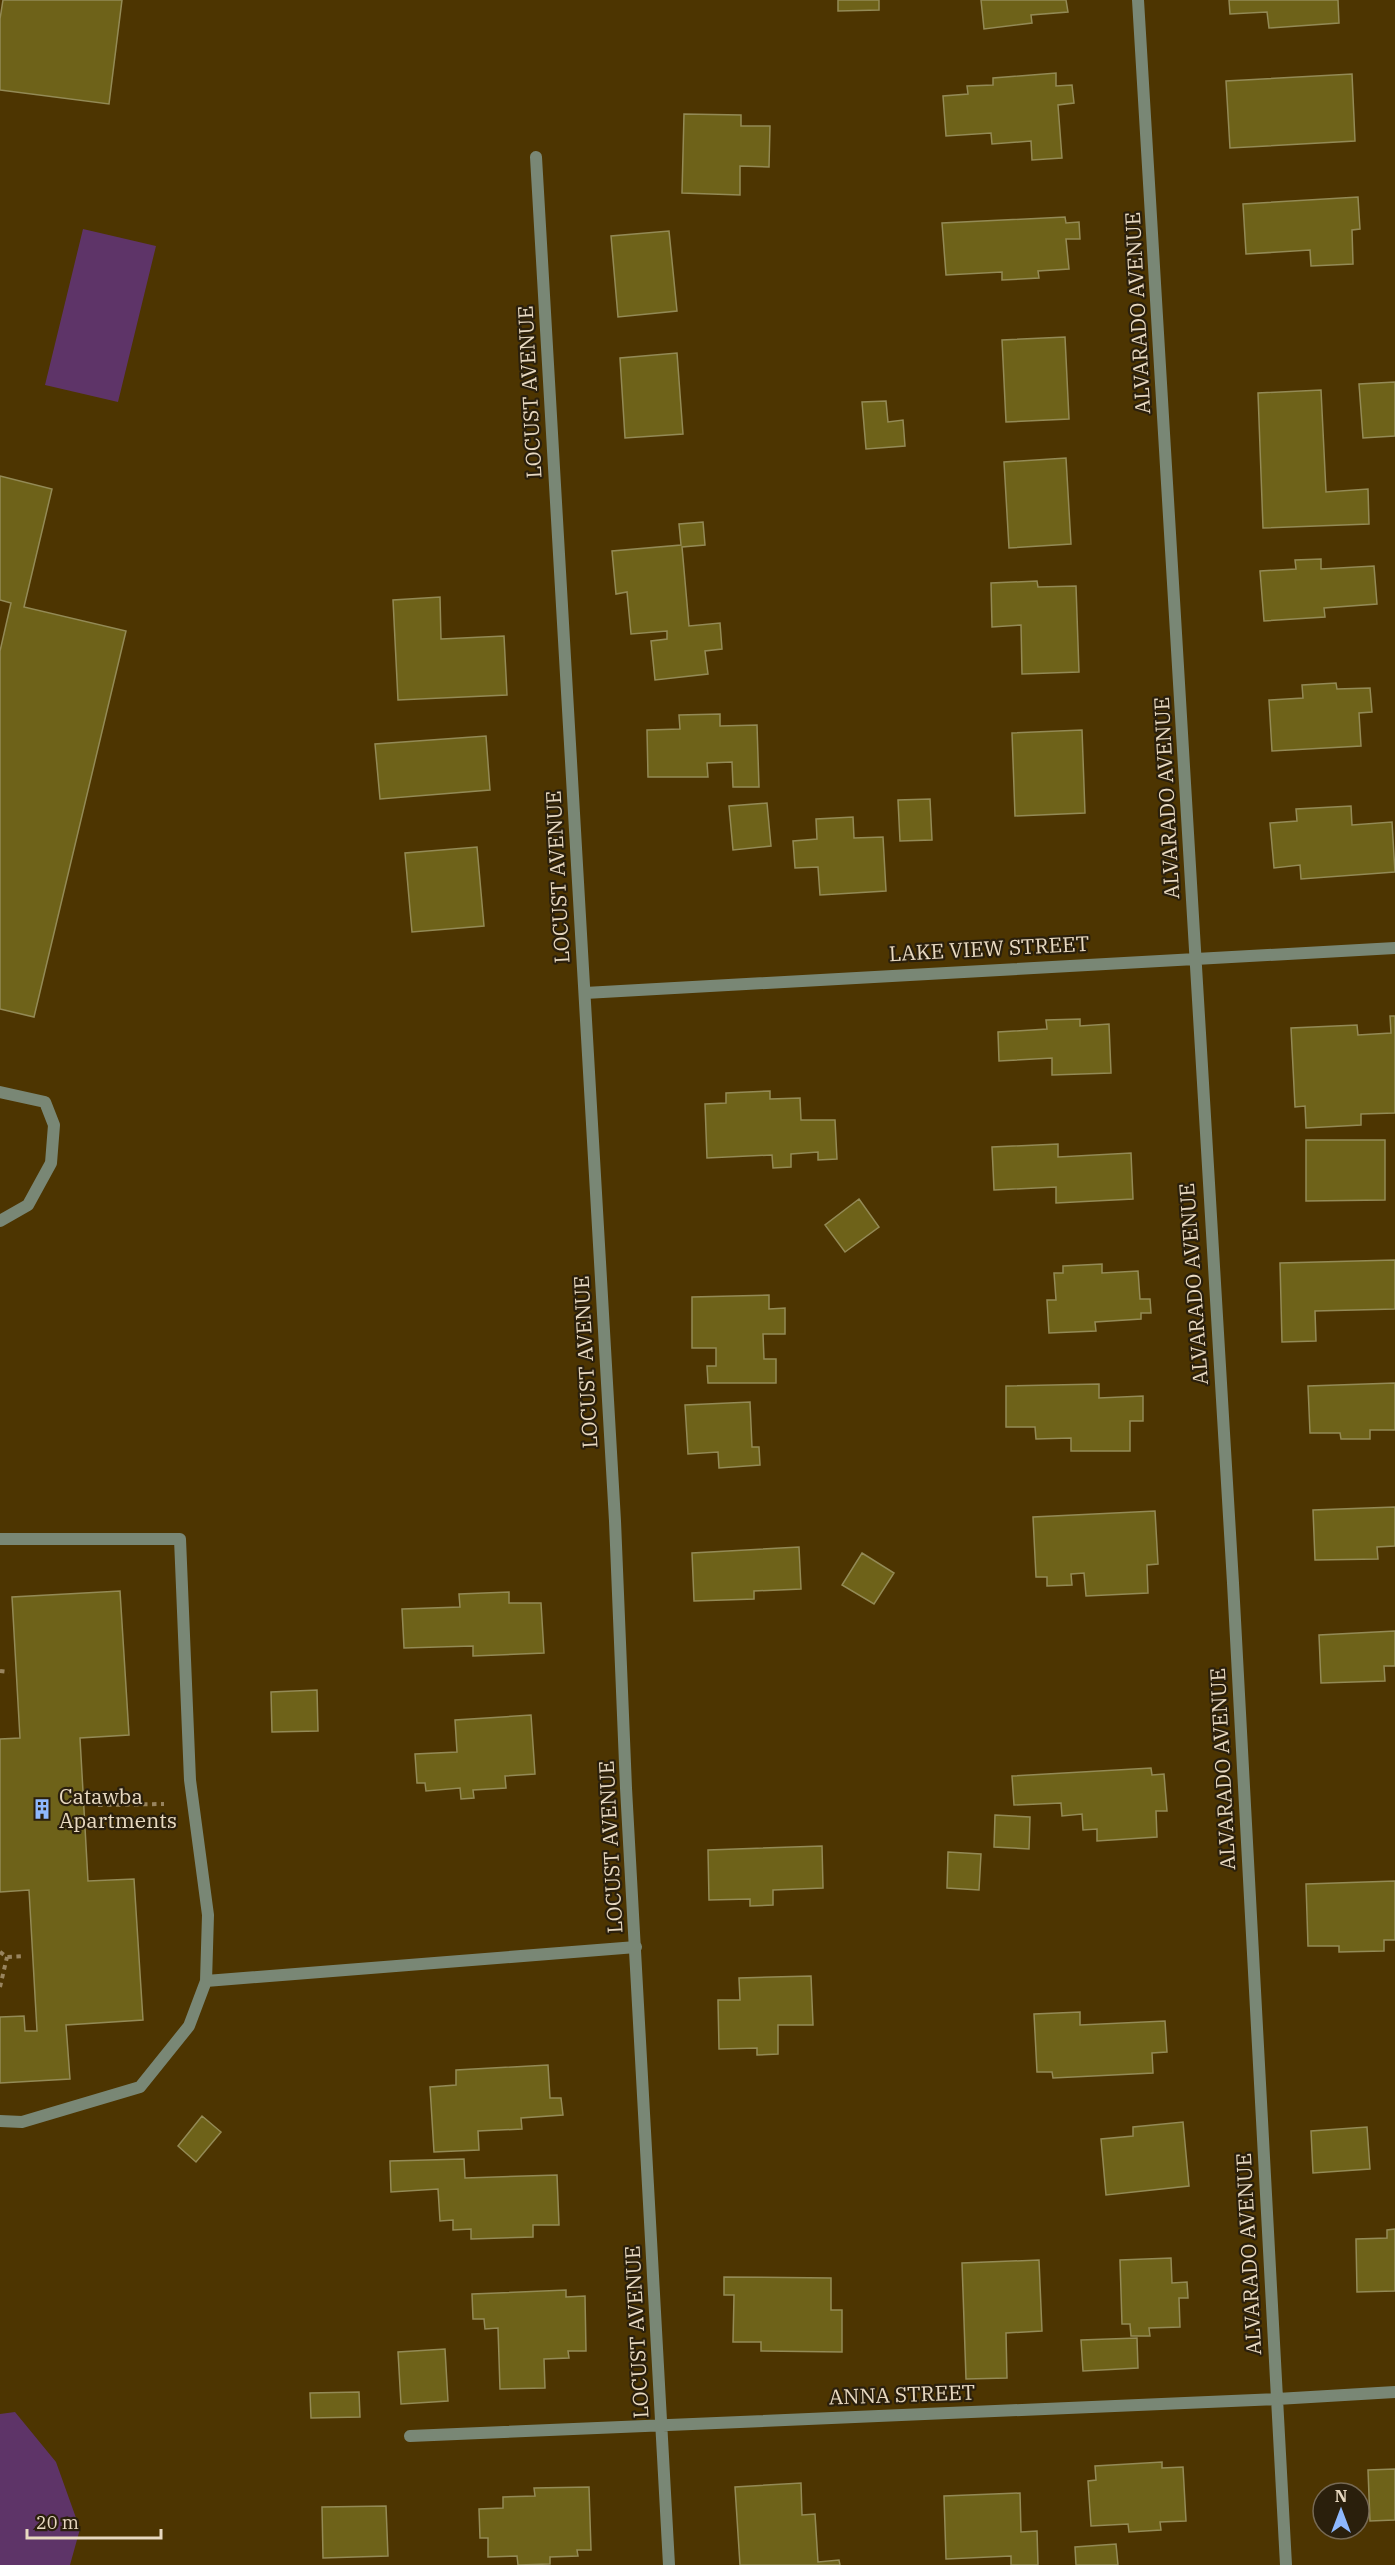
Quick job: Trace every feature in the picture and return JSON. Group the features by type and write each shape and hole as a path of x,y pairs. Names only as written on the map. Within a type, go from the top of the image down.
{"street":[{"name":"ALVARADO AVENUE","path":"1138,0 1233,1583 1272,2353 1277,2399 1286,2565"},
{"name":"LOCUST AVENUE","path":"536,157 615,1521 626,1788 669,2565"},
{"name":"LAKE VIEW STREET","path":"585,993 1194,957 1395,948"},
{"path":"0,1092 45,1102 54,1125 51,1163 28,1204 0,1221"},
{"path":"0,1539 180,1539 186,1713 193,1803 208,1915 206,1981 189,2026 140,2087 22,2122 0,2121"},
{"path":"206,1981 636,1947"},
{"name":"ANNA STREET","path":"410,2436 1277,2399 1395,2391"}],"path":[{"path":"0,1671 9,1672"},
{"path":"98,1805 193,1803"},
{"path":"0,1952 7,1957 25,1956"},
{"path":"0,1987 7,1957"}],"shaded area":[{"path":"83,229 156,246 118,402 45,385"},
{"path":"15,2412 56,2462 80,2529 70,2565 0,2565 0,2414"}],"building":[{"path":"3,0 122,0 109,104 0,90 0,19"},
{"path":"838,0 879,0 879,10 838,11"},
{"path":"981,0 1066,0 1068,12 1031,15 1032,23 984,29"},
{"path":"1229,0 1338,0 1339,23 1269,28 1267,12 1230,14"},
{"path":"1056,73 1056,86 1072,85 1074,103 1058,105 1062,158 1032,160 1031,141 992,144 991,133 946,136 943,96 968,94 967,86 993,85 993,78"},
{"path":"1352,74 1355,141 1230,148 1226,81"},
{"path":"684,114 741,115 741,126 770,126 769,167 740,166 740,195 682,193"},
{"path":"1358,197 1360,229 1352,230 1353,264 1311,266 1310,250 1246,254 1243,204"},
{"path":"1065,217 1066,223 1079,222 1080,239 1066,239 1069,269 1038,271 1039,278 1002,280 1002,272 946,275 942,223"},
{"path":"669,231 677,311 618,317 611,236"},
{"path":"1065,337 1069,419 1006,422 1002,340"},
{"path":"677,353 683,434 625,438 620,358"},
{"path":"1395,382 1395,436 1363,438 1359,384"},
{"path":"1321,390 1326,492 1368,489 1369,524 1263,528 1258,393"},
{"path":"886,401 888,422 903,420 905,446 866,449 862,402"},
{"path":"1066,458 1071,544 1009,548 1004,462"},
{"path":"0,476 52,489 24,607 126,631 34,1017 0,1009 0,651 11,603 0,600"},
{"path":"703,522 705,545 682,547 689,626 720,623 722,649 705,651 708,674 655,680 651,641 667,639 667,631 631,634 627,592 616,594 612,551 681,545 679,524"},
{"path":"1321,559 1321,569 1374,566 1377,604 1324,608 1325,617 1264,621 1260,571 1296,569 1295,560"},
{"path":"1037,581 1038,587 1076,586 1079,672 1022,674 1021,625 992,627 991,583"},
{"path":"440,597 441,639 504,636 507,695 398,700 393,600"},
{"path":"1336,683 1337,689 1370,688 1372,712 1359,713 1361,746 1272,751 1269,700 1303,698 1302,685"},
{"path":"720,714 720,726 757,725 759,787 733,787 732,762 707,763 708,777 648,777 647,730 680,729 679,715"},
{"path":"1082,730 1085,813 1015,816 1012,733"},
{"path":"486,736 490,790 380,799 375,744"},
{"path":"930,799 932,840 900,841 898,800"},
{"path":"767,803 771,846 733,850 729,806"},
{"path":"1351,806 1352,825 1392,822 1395,872 1301,879 1300,865 1274,868 1270,823 1297,821 1296,809"},
{"path":"853,817 854,838 883,837 886,891 820,895 818,867 795,868 793,841 817,839 816,819"},
{"path":"477,847 484,926 412,932 405,853"},
{"path":"1390,1016 1395,1016 1395,1113 1361,1114 1361,1125 1306,1128 1305,1106 1295,1107 1291,1028 1357,1025 1358,1035 1391,1033"},
{"path":"1080,1019 1080,1026 1109,1024 1111,1073 1052,1075 1052,1058 999,1061 998,1032 1047,1029 1046,1020"},
{"path":"770,1091 770,1099 800,1098 801,1120 835,1120 837,1159 818,1160 818,1152 791,1154 791,1167 773,1168 772,1155 707,1158 705,1104 726,1103 726,1093"},
{"path":"1306,1140 1385,1140 1385,1200 1306,1201"},
{"path":"1058,1144 1058,1157 1131,1153 1133,1199 1056,1203 1056,1187 994,1190 992,1147"},
{"path":"859,1199 879,1227 845,1252 825,1225"},
{"path":"1395,1260 1395,1309 1315,1311 1316,1341 1282,1342 1280,1263"},
{"path":"1102,1264 1102,1273 1138,1271 1140,1299 1150,1299 1151,1313 1141,1313 1141,1319 1095,1322 1096,1331 1049,1333 1047,1300 1056,1300 1054,1273 1063,1273 1063,1266"},
{"path":"769,1295 769,1309 785,1308 785,1334 763,1334 764,1359 776,1359 776,1383 708,1383 707,1366 716,1366 716,1348 692,1348 692,1297"},
{"path":"1395,1383 1395,1430 1370,1430 1370,1439 1341,1439 1340,1433 1310,1433 1308,1386"},
{"path":"1099,1384 1099,1398 1143,1396 1143,1421 1130,1421 1130,1451 1071,1451 1071,1438 1036,1439 1035,1427 1006,1427 1006,1386"},
{"path":"750,1402 752,1447 759,1447 760,1465 719,1468 718,1452 688,1454 685,1405"},
{"path":"1395,1507 1395,1546 1377,1547 1378,1559 1315,1560 1313,1510"},
{"path":"1155,1511 1158,1564 1147,1565 1148,1593 1086,1596 1084,1573 1071,1574 1072,1585 1047,1586 1047,1577 1036,1577 1033,1517"},
{"path":"799,1547 801,1589 754,1591 754,1599 694,1601 692,1553"},
{"path":"862,1553 894,1573 874,1604 842,1585"},
{"name":"Catawba Apartments","path":"120,1591 129,1735 80,1738 88,1881 134,1879 143,2020 66,2025 70,2079 0,2083 0,2017 24,2016 25,2031 37,2031 29,1890 0,1892 0,1739 20,1738 12,1597"},
{"path":"509,1592 509,1603 541,1603 544,1653 473,1656 473,1646 404,1648 402,1609 460,1607 459,1594"},
{"path":"1395,1631 1395,1666 1384,1666 1385,1681 1321,1683 1319,1635"},
{"path":"317,1690 318,1731 272,1732 271,1692"},
{"path":"531,1715 535,1774 505,1776 506,1788 473,1790 474,1798 461,1799 460,1788 426,1791 425,1783 417,1783 415,1754 457,1752 455,1720"},
{"path":"1151,1768 1152,1775 1164,1774 1167,1811 1156,1811 1157,1837 1097,1841 1097,1829 1083,1830 1082,1814 1062,1816 1061,1803 1014,1805 1012,1776"},
{"path":"995,1815 1030,1817 1029,1849 994,1847"},
{"path":"822,1846 823,1888 773,1890 773,1905 750,1906 750,1899 709,1900 708,1850"},
{"path":"948,1852 981,1854 979,1890 947,1888"},
{"path":"1395,1881 1395,1940 1384,1940 1384,1951 1339,1952 1339,1946 1308,1946 1306,1884"},
{"path":"811,1976 813,2025 778,2025 778,2054 757,2055 757,2048 719,2049 718,2000 740,2000 739,1978"},
{"path":"1080,2012 1080,2025 1165,2021 1167,2052 1152,2053 1153,2073 1053,2078 1052,2072 1037,2072 1034,2014"},
{"path":"548,2065 550,2098 561,2098 563,2115 521,2118 522,2129 478,2131 479,2150 434,2152 430,2087 456,2085 456,2070"},
{"path":"202,2116 221,2132 196,2162 178,2146"},
{"path":"1183,2122 1189,2186 1106,2195 1101,2139 1133,2136 1133,2127"},
{"path":"1367,2127 1370,2169 1313,2173 1311,2131"},
{"path":"464,2159 465,2178 557,2175 559,2225 533,2225 533,2237 471,2239 471,2229 453,2230 453,2220 440,2221 438,2189 391,2192 390,2161"},
{"path":"1395,2229 1395,2291 1357,2292 1356,2239 1387,2238 1387,2230"},
{"path":"1171,2258 1172,2283 1187,2282 1188,2298 1179,2298 1180,2327 1149,2328 1150,2336 1131,2336 1130,2324 1122,2324 1120,2260"},
{"path":"1039,2260 1042,2331 1006,2333 1007,2378 966,2379 962,2263"},
{"path":"724,2277 831,2278 831,2310 842,2310 842,2352 761,2351 761,2342 733,2342 734,2295 724,2295"},
{"path":"566,2290 566,2297 585,2296 586,2351 568,2351 569,2358 544,2359 545,2388 500,2389 498,2328 485,2329 484,2319 473,2319 472,2294"},
{"path":"1137,2338 1138,2368 1083,2371 1081,2340"},
{"path":"445,2349 448,2401 401,2404 398,2352"},
{"path":"359,2392 360,2417 311,2418 310,2393"},
{"path":"1162,2462 1162,2468 1183,2467 1186,2521 1160,2522 1161,2530 1129,2532 1128,2524 1091,2526 1088,2481 1096,2480 1095,2466"},
{"path":"1395,2469 1395,2520 1371,2521 1371,2481 1368,2481 1368,2470"},
{"path":"801,2483 802,2515 815,2514 818,2562 839,2560 840,2565 740,2565 735,2487"},
{"path":"589,2487 591,2550 577,2550 578,2556 550,2557 550,2564 518,2565 517,2556 488,2557 488,2538 480,2538 479,2509 503,2508 503,2497 535,2496 534,2488"},
{"path":"1020,2493 1021,2532 1037,2531 1038,2565 1011,2565 1011,2556 946,2559 944,2496"},
{"path":"386,2506 388,2556 323,2558 322,2507"},
{"path":"1116,2544 1118,2565 1076,2565 1075,2547"}],"place":[{"name":"Catawba Apartments","path":"42,1809"}]}
